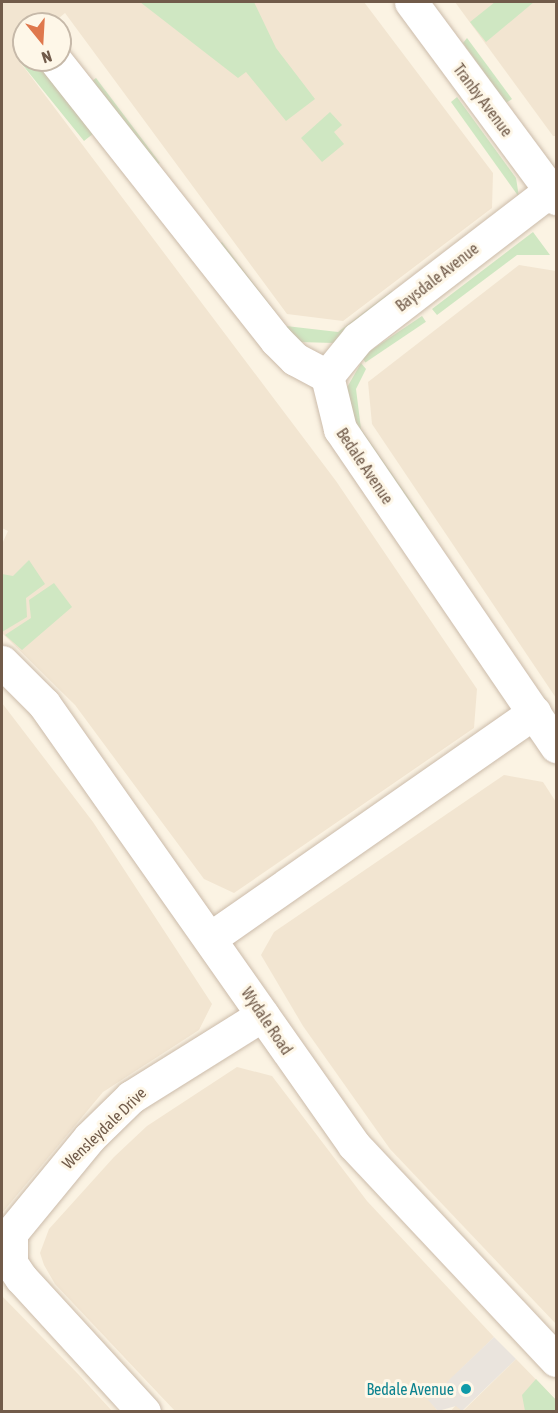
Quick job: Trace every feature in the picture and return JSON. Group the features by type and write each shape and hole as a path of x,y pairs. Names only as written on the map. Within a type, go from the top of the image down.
{"street":[{"name":"Tranby Avenue","path":"411,2 555,191"},
{"path":"65,72 276,340 295,359 327,376"},
{"name":"Baysdale Avenue","path":"327,376 358,338 555,191"},
{"name":"Bedale Avenue","path":"327,376 339,429 556,746"},
{"name":"Wydale Road","path":"2,663 44,704 212,937 262,1015 354,1144 556,1360"},
{"path":"212,937 534,712"},
{"name":"Wensleydale Drive","path":"144,1412 21,1278 5,1251 18,1220 131,1097 262,1015"}],"shaded area":[{"path":"2,2 364,2 493,173 492,208 343,321 287,314 72,22 72,12 12,12 12,72 28,72 336,481 477,689 474,728 234,893 204,879 75,705 2,633 2,544 8,531 2,528"},
{"path":"455,2 556,2 556,136 553,136"},
{"path":"519,265 556,271 556,698 372,424 368,382"},
{"path":"2,703 93,822 212,1004 199,1030 103,1092 2,1213"},
{"path":"504,775 543,782 556,802 556,1324 390,1149 303,1026 261,955 274,932"},
{"path":"237,1067 272,1076 367,1201 494,1337 429,1400 438,1411 175,1411 55,1284 40,1253 49,1229 114,1157 147,1126"},
{"path":"2,1296 79,1375 112,1411 2,1411"},
{"path":"494,1337 516,1359 462,1411 456,1406 438,1411 428,1400"},
{"path":"516,1359 556,1400 556,1411 450,1412 456,1405 463,1411"}],"green space":[{"path":"140,2 254,2 276,48 315,99 286,121 246,72 238,78"},
{"path":"495,2 534,2 486,42 470,22"},
{"path":"467,38 512,99 506,103 463,43"},
{"path":"28,72 44,72 94,133 84,141"},
{"path":"96,78 160,163 154,167 90,82"},
{"path":"457,97 516,178 519,197 451,102"},
{"path":"330,112 342,125 334,132 344,144 322,162 301,138"},
{"path":"533,232 550,255 517,255 437,315 432,309"},
{"path":"222,242 286,326 338,332 392,291 396,297 334,343 298,342 216,246"},
{"path":"422,316 426,322 365,363 361,357"},
{"path":"361,363 366,369 356,389 361,429 424,520 418,523 358,436 345,391"},
{"path":"29,560 45,584 26,598 27,617 2,632 2,574 13,576"},
{"path":"54,583 72,607 22,650 5,635 31,618 29,600"},
{"path":"536,1379 556,1400 556,1411 525,1411 522,1395"}],"place":[{"name":"Bedale Avenue","path":"466,1389"}]}
